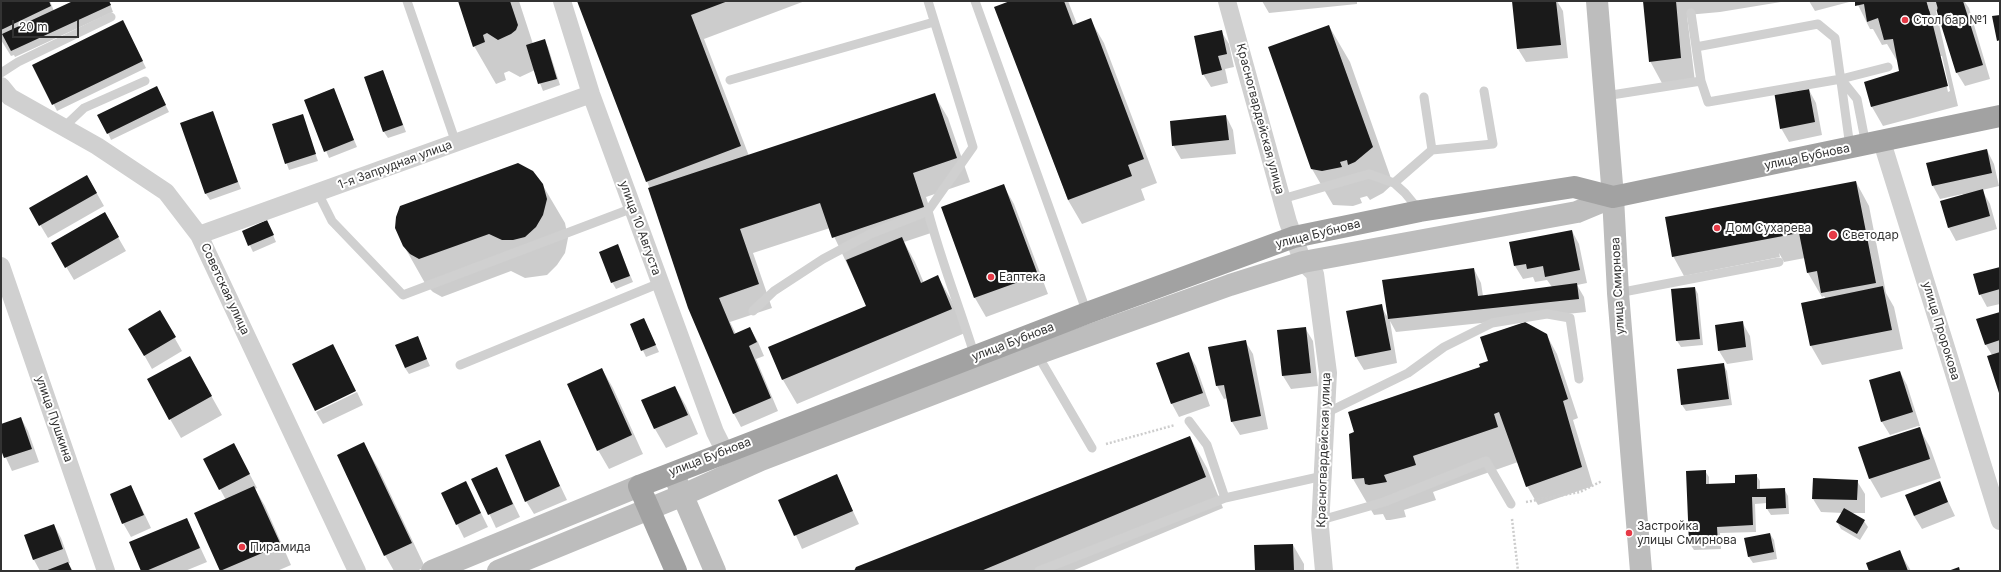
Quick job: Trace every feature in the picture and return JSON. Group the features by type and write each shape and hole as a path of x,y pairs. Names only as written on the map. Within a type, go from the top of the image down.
{"highway":[{"name":"улица Бубнова","path":"639,486 1087,313 1294,237 1420,211 1574,187 1613,197 2000,116"},
{"path":"639,486 676,571"}],"main road":[{"name":"улица Смирнова","path":"1597,1 1613,197 1618,293 1641,571"},
{"name":"улица Бубнова","path":"498,571 682,496 761,460 1037,354 1230,285 1304,262 1577,212 1613,197"},
{"path":"672,472 715,571"},
{"name":"улица Бубнова","path":"432,571 639,486"}],"street":[{"name":"улица 10 Августа","path":"562,1 591,94 715,432 725,452"},
{"name":"Красногвардейская улица","path":"1227,1 1294,237 1304,262 1315,274 1328,373 1321,520 1324,571"},
{"name":"1-я Запрудная улица","path":"199,235 591,94"},
{"name":"Советская улица","path":"4,97 64,127 97,146 166,192 199,235 357,571"},
{"name":"улица Пророкова","path":"1866,145 2000,521"},
{"name":"улица Пушкина","path":"1,266 106,571"}],"lane":[{"path":"407,1 456,143"},
{"path":"753,311 774,291 823,259 870,234 928,211 973,147 928,1"},
{"path":"975,1 1087,313"},
{"path":"1691,13 1701,81 1708,102 1841,79 1888,67"},
{"path":"1,73 18,62 111,17"},
{"path":"730,80 934,22"},
{"path":"1696,47 1818,24 1835,38 1841,79 1866,145"},
{"path":"1841,79 1857,99 1866,145"},
{"path":"64,127 84,108 145,81"},
{"path":"1605,96 1701,81"},
{"path":"1394,183 1432,150 1493,144 1484,91"},
{"path":"1424,97 1432,150"},
{"path":"1282,199 1369,174 1394,183 1405,193 1420,211"},
{"path":"318,193 332,221 403,295 633,208"},
{"path":"928,211 938,250 961,310 975,356"},
{"path":"1618,293 1779,262"},
{"path":"460,365 660,283"},
{"path":"1326,413 1408,373 1444,346 1492,323 1547,314 1570,318 1579,379"},
{"path":"1037,354 1092,448"},
{"path":"1189,421 1207,444 1225,498"},
{"path":"1321,520 1384,502 1486,461 1510,504"},
{"path":"1039,571 1225,498 1323,476"}],"path":[{"path":"1092,448 1189,421"},
{"path":"1518,571 1510,504 1580,492 1602,481"}],"building":[{"path":"1,1 49,1 51,6 1,30"},
{"path":"73,1 109,1 111,5 11,51 2,34"},
{"path":"458,1 510,1 518,25 516,30 498,40 487,33 483,35 485,42 473,47"},
{"path":"577,1 728,1 691,15 741,146 646,182"},
{"path":"1010,1 1064,1 1073,25 1091,18 1144,159 1128,165 1132,176 1068,200 994,7"},
{"path":"1512,1 1556,1 1561,45 1517,49"},
{"path":"1643,1 1676,1 1681,58 1649,62"},
{"path":"1855,1 1927,1 1948,86 1871,107 1864,82 1899,71 1893,39 1884,40 1878,18 1867,22 1864,4 1855,6"},
{"path":"1963,1 1983,65 1956,73 1934,2"},
{"path":"2000,15 2000,40 1997,41 1992,16"},
{"path":"123,20 143,61 52,105 32,65"},
{"path":"1329,25 1373,147 1355,162 1348,165 1347,160 1340,162 1342,167 1322,171 1311,169 1268,47"},
{"path":"1222,30 1227,54 1218,56 1222,70 1202,75 1194,36"},
{"path":"545,39 557,79 538,84 526,45"},
{"path":"383,70 403,125 383,132 364,77"},
{"path":"157,86 166,105 107,134 97,115"},
{"path":"334,88 354,140 324,152 304,100"},
{"path":"1809,89 1815,122 1780,129 1774,91"},
{"path":"935,93 957,158 913,173 924,207 832,238 820,203 740,229 759,284 719,298 734,334 750,327 757,342 749,346 771,398 733,414 688,308 648,188"},
{"path":"213,111 238,182 205,194 180,123"},
{"path":"303,114 316,154 285,164 272,124"},
{"path":"1226,115 1229,140 1172,146 1170,121"},
{"path":"1987,149 1992,173 1932,186 1926,163"},
{"path":"518,163 533,171 543,184 547,199 543,215 536,227 525,237 513,240 502,240 489,234 419,259 410,254 403,246 395,228 396,217 400,206"},
{"path":"87,175 97,193 39,226 29,208"},
{"name":"Светодар","path":"1856,181 1876,283 1821,293 1817,271 1807,273 1799,233 1672,257 1665,217"},
{"path":"1004,184 1038,275 974,298 941,207"},
{"path":"1983,189 1990,216 1948,228 1940,201"},
{"path":"105,212 119,237 65,268 51,243"},
{"path":"267,220 274,235 248,246 242,231"},
{"path":"1572,230 1580,270 1545,277 1543,266 1527,269 1526,264 1514,266 1509,242"},
{"path":"902,237 921,283 938,275 952,309 782,380 768,347 866,306 846,260"},
{"path":"618,244 630,276 611,283 599,252"},
{"path":"2000,267 2000,289 1979,295 1973,274"},
{"path":"1474,268 1478,296 1577,283 1579,299 1388,319 1382,280"},
{"path":"1883,286 1892,330 1810,346 1801,303"},
{"path":"1695,287 1700,339 1676,341 1671,289"},
{"path":"1382,304 1391,350 1355,357 1346,311"},
{"path":"160,310 176,337 144,356 128,329"},
{"path":"2000,312 2000,340 1985,345 1976,319"},
{"path":"644,318 656,345 641,351 630,324"},
{"path":"1743,321 1746,347 1718,351 1715,325"},
{"path":"1525,322 1547,334 1568,399 1563,401 1582,467 1526,487 1499,412 1494,414 1498,427 1413,456 1416,465 1384,475 1387,482 1369,485 1365,484 1364,478 1352,479 1349,434 1354,432 1348,412 1480,367 1479,364 1488,361 1480,337"},
{"path":"1306,327 1311,373 1282,376 1277,330"},
{"path":"418,336 427,359 405,368 395,345"},
{"path":"1246,340 1261,416 1231,422 1224,385 1216,386 1208,347"},
{"path":"333,344 356,391 315,411 292,364"},
{"path":"1189,352 1203,393 1171,404 1156,363"},
{"path":"2000,352 2000,393 1999,393 1987,356"},
{"path":"190,356 212,396 169,420 147,379"},
{"path":"1724,363 1729,399 1681,405 1677,369"},
{"path":"602,368 632,435 597,451 567,384"},
{"path":"1900,371 1913,412 1881,422 1869,380"},
{"path":"675,386 688,415 654,429 641,400"},
{"path":"21,417 32,449 4,458 1,450 1,424"},
{"path":"1920,427 1930,459 1869,479 1858,447"},
{"path":"1190,436 1206,477 981,571 854,571 856,567"},
{"path":"540,440 560,486 525,502 505,455"},
{"path":"364,442 412,543 384,556 337,455"},
{"path":"234,443 250,474 219,490 203,459"},
{"path":"497,467 513,504 488,515 471,479"},
{"path":"1706,470 1706,484 1735,483 1735,475 1757,474 1757,489 1785,488 1786,508 1766,509 1766,497 1752,497 1753,525 1717,527 1718,543 1689,544 1686,471"},
{"path":"837,474 853,511 794,536 778,500"},
{"path":"1813,478 1858,480 1857,500 1812,499"},
{"path":"466,481 481,513 456,525 441,493"},
{"path":"1940,481 1948,502 1914,516 1905,495"},
{"path":"131,485 144,515 122,524 110,494"},
{"path":"254,486 281,545 220,571 194,513"},
{"path":"1844,508 1865,520 1857,534 1836,522"},
{"path":"187,518 200,548 146,571 141,571 129,542"},
{"path":"54,524 63,549 33,560 24,535"},
{"path":"1770,533 1774,552 1748,557 1744,538"},
{"path":"1293,544 1294,571 1255,571 1254,545"},
{"path":"1900,550 1908,571 1869,571 1866,563"},
{"path":"68,562 72,571 45,571"},
{"path":"1959,567 1960,571 1948,571"}],"place":[{"name":"Стол бар №1","path":"1905,20"},
{"name":"Дом Сухарева","path":"1717,228"},
{"name":"Светодар","path":"1833,235"},
{"name":"Еаптека","path":"991,277"},
{"name":"Застройка улицы Смирнова","path":"1629,533"},
{"name":"Пирамида","path":"242,547"}]}
